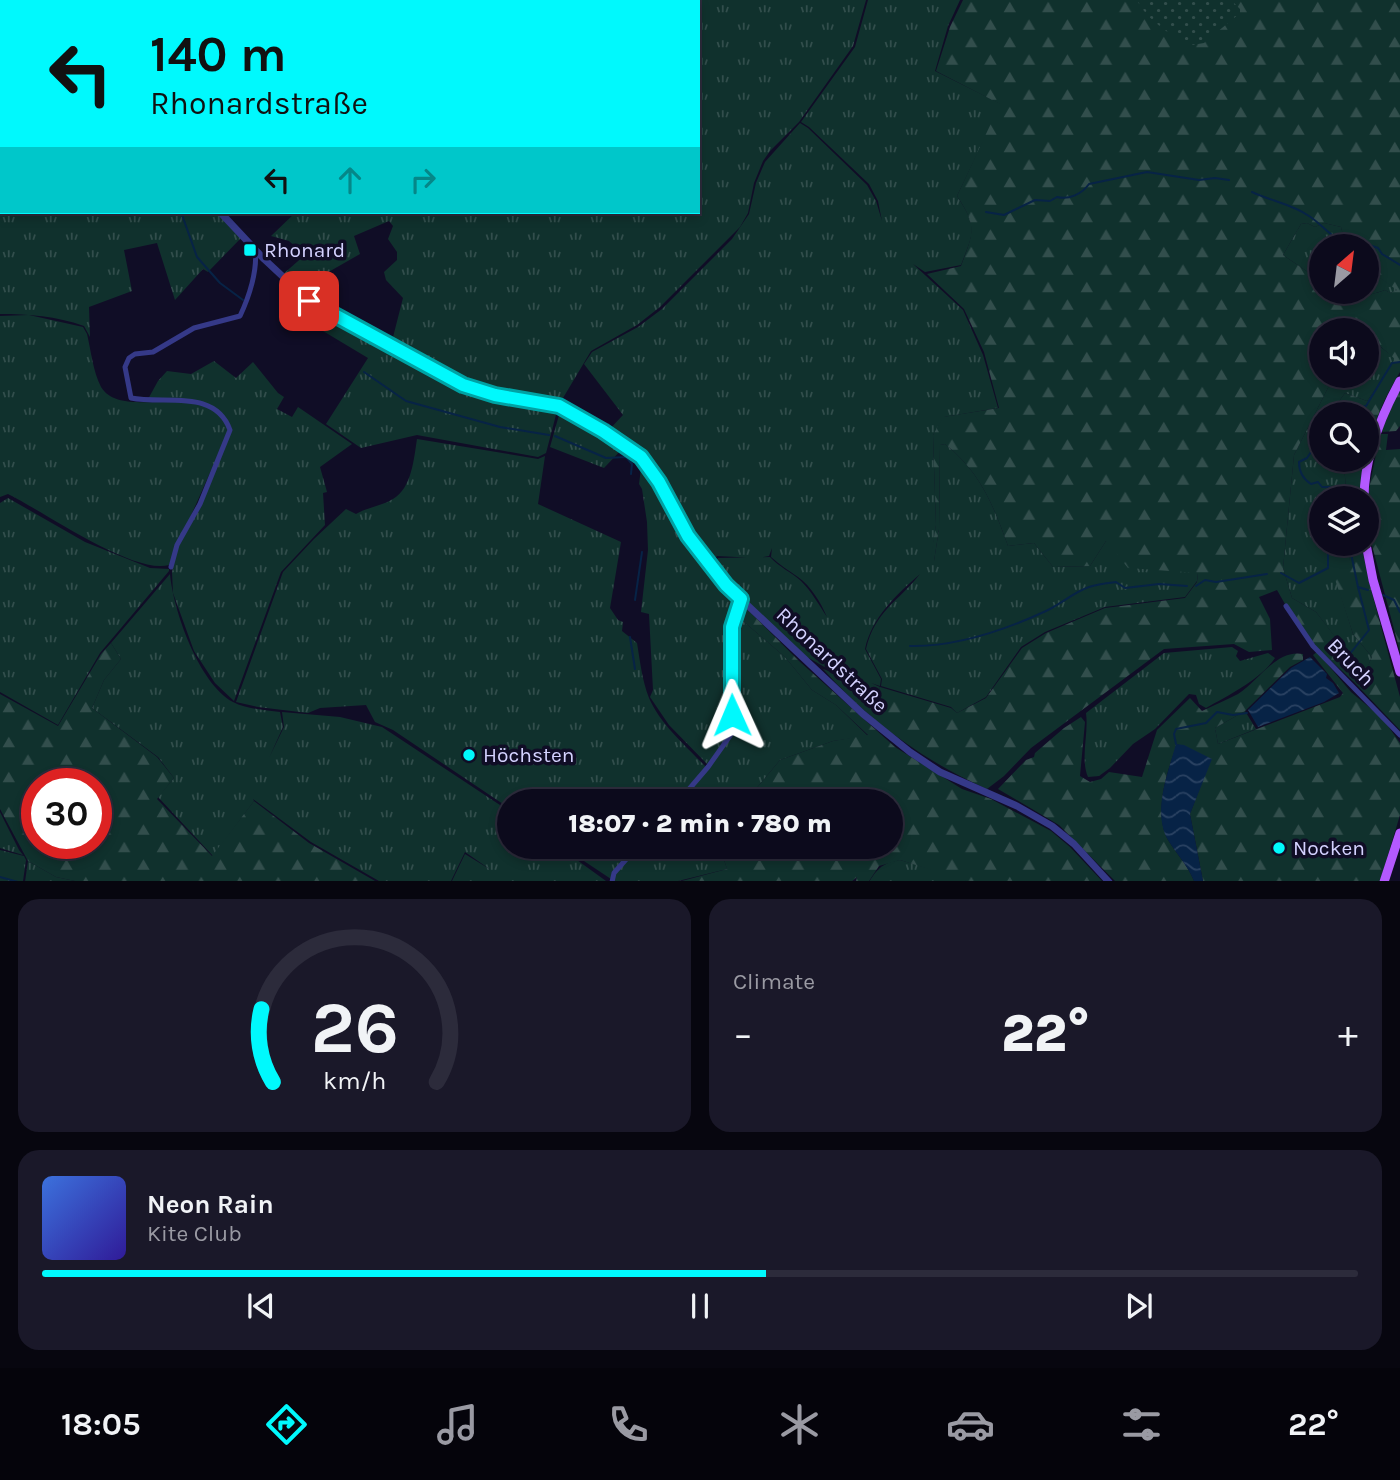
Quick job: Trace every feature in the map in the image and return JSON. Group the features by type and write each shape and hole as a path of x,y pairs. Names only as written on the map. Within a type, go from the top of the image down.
{"main road":[{"path":"1366,486 1373,440 1400,381"},
{"path":"1368,556 1400,672"},
{"path":"1384,881 1400,833"}],"street":[{"name":"Rhonardstraße","path":"222,214 309,301 463,385 495,395 559,406 641,457 659,482 688,536 726,585 863,713 910,752 940,772 1038,817 1074,844 1109,881"},
{"path":"171,567 177,545 200,504 230,430 222,415 204,403 181,400 146,402 131,398 125,367 129,358 135,354 153,352 194,328 240,316 246,303 256,260 255,249"},
{"path":"689,789 732,733 732,627 741,599"},
{"name":"Bruch","path":"1286,606 1313,646 1400,735"},
{"path":"612,881 614,873 627,859"}],"green space":[{"path":"700,0 866,0 853,46 799,122 763,161 754,183 748,213 740,227 660,307 637,325 591,351 560,403 481,389 391,345 403,298 386,280 384,272 397,260 397,252 388,239 393,226 389,221 354,236 360,254 297,290 282,275 305,255 289,241 271,236 294,214 700,214"},
{"path":"868,0 960,0 948,26 935,71 1001,104 957,196 972,230 961,265 925,272 913,264 963,310 983,355 998,408 944,417 933,435 936,525 931,560 934,561 939,529 940,445 945,444 968,466 984,490 1008,546 1034,543 1053,567 1090,566 1106,541 1198,573 1197,581 1185,597 1105,607 1045,632 1021,647 986,697 957,713 951,707 881,686 882,679 866,649 881,616 920,574 886,607 873,627 868,637 865,649 881,679 880,686 871,683 880,687 871,710 835,673 807,657 727,584 712,565 718,558 746,557 717,556 711,563 641,456 607,432 623,415 584,364 592,352 638,327 662,309 732,239 749,214 756,183 765,162 800,123 867,185 876,201 882,221 878,201 869,184 809,127 801,122 855,47","holes":["772,548 771,557 807,585 827,617 801,581 770,557 762,557 769,556"]},
{"path":"963,0 1400,0 1400,372 1379,412 1379,402 1338,402 1345,393 1367,401 1376,388 1379,388 1379,383 1395,359 1379,345 1379,318 1309,318 1309,388 1328,388 1321,402 1309,402 1309,425 1294,455 1283,568 1292,598 1316,612 1364,674 1372,657 1353,634 1329,561 1350,561 1350,556 1364,556 1400,697 1400,730 1314,645 1293,618 1277,590 1259,597 1270,619 1272,650 1249,652 1234,644 1164,649 1031,748 987,789 941,766 899,738 859,706 823,669 832,672 871,710 880,687 951,708 957,713 986,698 1022,648 1046,633 1105,608 1185,598 1197,582 1198,573 1128,568 1106,541 1090,566 1053,567 1034,543 1008,546 984,490 968,466 945,444 940,445 939,529 934,561 930,561 936,525 933,435 943,417 999,408 984,352 964,309 927,274 961,266 971,238 971,223 957,196 1000,104 936,71 950,27"},
{"path":"1137,0 1231,0 1240,9 1240,13 1204,43 1186,46 1152,20"},
{"path":"0,214 219,214 241,238 208,272 203,269 175,300 157,243 124,250 132,291 89,307 90,337 84,326 63,320 0,314"},
{"path":"1307,223 1315,227 1324,223 1341,227 1343,234 1309,234 1309,273 1283,255 1301,224"},
{"path":"1379,277 1398,290 1390,293 1385,290 1379,292"},
{"path":"311,304 462,386 558,407 546,453 538,457 417,435 361,448 326,424 368,358 303,319"},
{"path":"29,315 83,327 98,381 111,396 124,401 194,403 209,407 224,419 229,430 169,565 153,566 134,561 88,540 8,494 0,497 0,316"},
{"path":"1379,346 1396,359 1379,384"},
{"path":"214,361 236,378 253,362 284,397 277,409 292,417 298,407 352,444 320,467 327,492 323,493 325,525 281,572 234,701 215,683 194,651 173,593 172,572 178,545 232,430 226,418 207,405 184,401 147,401 167,371 191,374"},
{"path":"1400,387 1400,426 1396,431 1381,432"},
{"path":"1328,388 1376,388 1367,401 1345,393 1338,402 1321,402"},
{"path":"561,408 624,447 604,468 550,447"},
{"path":"1309,425 1309,472 1345,472 1346,486 1309,486 1309,556 1350,556 1350,561 1330,561 1353,634 1372,657 1364,675 1316,612 1292,598 1283,568 1294,455"},
{"path":"1380,434 1388,434 1386,450 1400,449 1400,652 1375,556 1379,556 1379,486 1370,486 1372,472 1379,472"},
{"path":"417,439 538,459 545,456 538,504 621,542 610,608 618,620 623,622 622,631 637,643 641,670 654,708 674,734 706,767 686,789 497,789 497,800 393,730 375,722 366,705 320,708 308,713 236,702 283,572 346,509 356,514 389,501 399,494 408,480"},
{"path":"642,461 688,538 739,599 731,625 731,733 708,765 669,725 650,697 653,690 649,614 641,612 648,550 647,522 639,484"},
{"path":"1345,472 1364,472 1362,486 1346,486"},
{"path":"8,498 85,542 150,568 169,569 100,653 58,725 0,692 0,503"},
{"path":"170,574 182,626 209,679 233,702 250,708 280,712 283,727 269,758 284,727 282,712 340,717 382,727 497,803 497,859 576,859 606,881 452,881 465,854 491,870 465,852 451,881 379,881 311,842 253,799 213,856 158,797 174,778 158,757 92,708 104,680 121,659 111,643"},
{"path":"742,604 799,661 895,747 962,789 991,799 1051,831 1102,881 966,881 900,860 879,866 869,881 856,881 857,877 852,881 682,881 727,869 724,859 903,859 903,789 756,789 780,760 833,741 868,735 836,705 812,690 785,657 736,615"},
{"path":"736,615 785,657 812,690 836,705 868,736 833,741 780,760 756,789 690,789 730,740 733,627"},
{"path":"111,643 121,659 104,680 92,708 157,757 174,778 157,799 212,856 254,801 309,843 375,881 75,881 56,877 27,859 112,859 112,768 21,768 21,848 0,809 0,694 58,726 101,654"},
{"path":"1232,647 1238,651 1236,656 1240,661 1268,653 1275,658 1253,680 1206,708 1199,704 1196,695 1189,694 1155,729 1133,744 1110,768 1099,776 1088,777 1085,762 1086,713 1164,653"},
{"path":"1317,652 1351,692 1383,719 1400,743 1400,815 1380,881 1203,881 1190,814 1211,759 1177,744 1163,792 1162,817 1168,840 1194,881 1115,881 1059,825 998,789 1026,760 1034,757 1035,753 1064,728 1081,717 1085,722 1080,776 1090,782 1101,779 1109,772 1142,777 1157,730 1190,698 1202,711 1238,694 1284,656 1303,654 1303,660 1290,667 1245,711 1215,728 1218,744 1340,697 1343,693 1313,655"},
{"path":"1245,711 1256,729 1218,744 1215,728"},
{"path":"0,812 21,854 0,848"},
{"path":"0,850 26,859 23,881 0,881"},
{"path":"581,859 626,859 611,879"},
{"path":"628,859 724,859 727,869 678,881 613,881 615,874"},
{"path":"900,860 966,881 870,881 882,866"},
{"path":"28,861 56,877 75,881 25,881"}],"water":[{"path":"1310,657 1327,674 1326,678 1339,693 1324,702 1258,727 1248,710 1291,668"},
{"path":"1176,744 1184,745 1212,759 1190,814 1203,881 1194,881 1163,829 1161,805"}],"waterway":[{"path":"986,212 1004,215 1035,200 1050,201 1057,197 1071,197 1089,184 1147,172 1199,180 1229,180"},
{"path":"1252,192 1302,212 1341,240 1346,241 1349,238 1378,248 1382,254 1400,265"},
{"path":"182,214 197,257 220,283 243,300"},
{"path":"1368,402 1392,363 1400,362"},
{"path":"364,372 406,401 500,427 549,435"},
{"path":"555,436 606,458 626,457 632,464 631,474"},
{"path":"1309,455 1299,462 1301,472 1311,484 1318,482 1321,486"},
{"path":"635,600 642,552"},
{"path":"1281,573 1299,583 1328,568 1328,556"},
{"path":"1352,556 1358,587 1368,590"},
{"path":"1196,586 1205,580 1216,582 1267,574"},
{"path":"910,646 945,644 997,631 1046,611 1078,592 1099,584 1116,582 1125,588 1159,584 1187,586"},
{"path":"1341,665 1369,630 1358,587"},
{"path":"1383,595 1394,600 1400,612"},
{"path":"630,637 635,669"},
{"path":"1176,744 1176,729 1206,723 1217,712 1233,715 1247,713"},
{"path":"0,877 14,881"}],"place":[{"name":"Rhonard","path":"250,250"},
{"name":"Höchsten","path":"469,755"},
{"name":"Nocken","path":"1279,848"}],"route":[{"path":"309,301 463,385 495,395 559,406 583,418 641,457 659,482 688,536 726,585 741,599 732,627 732,715"}]}
